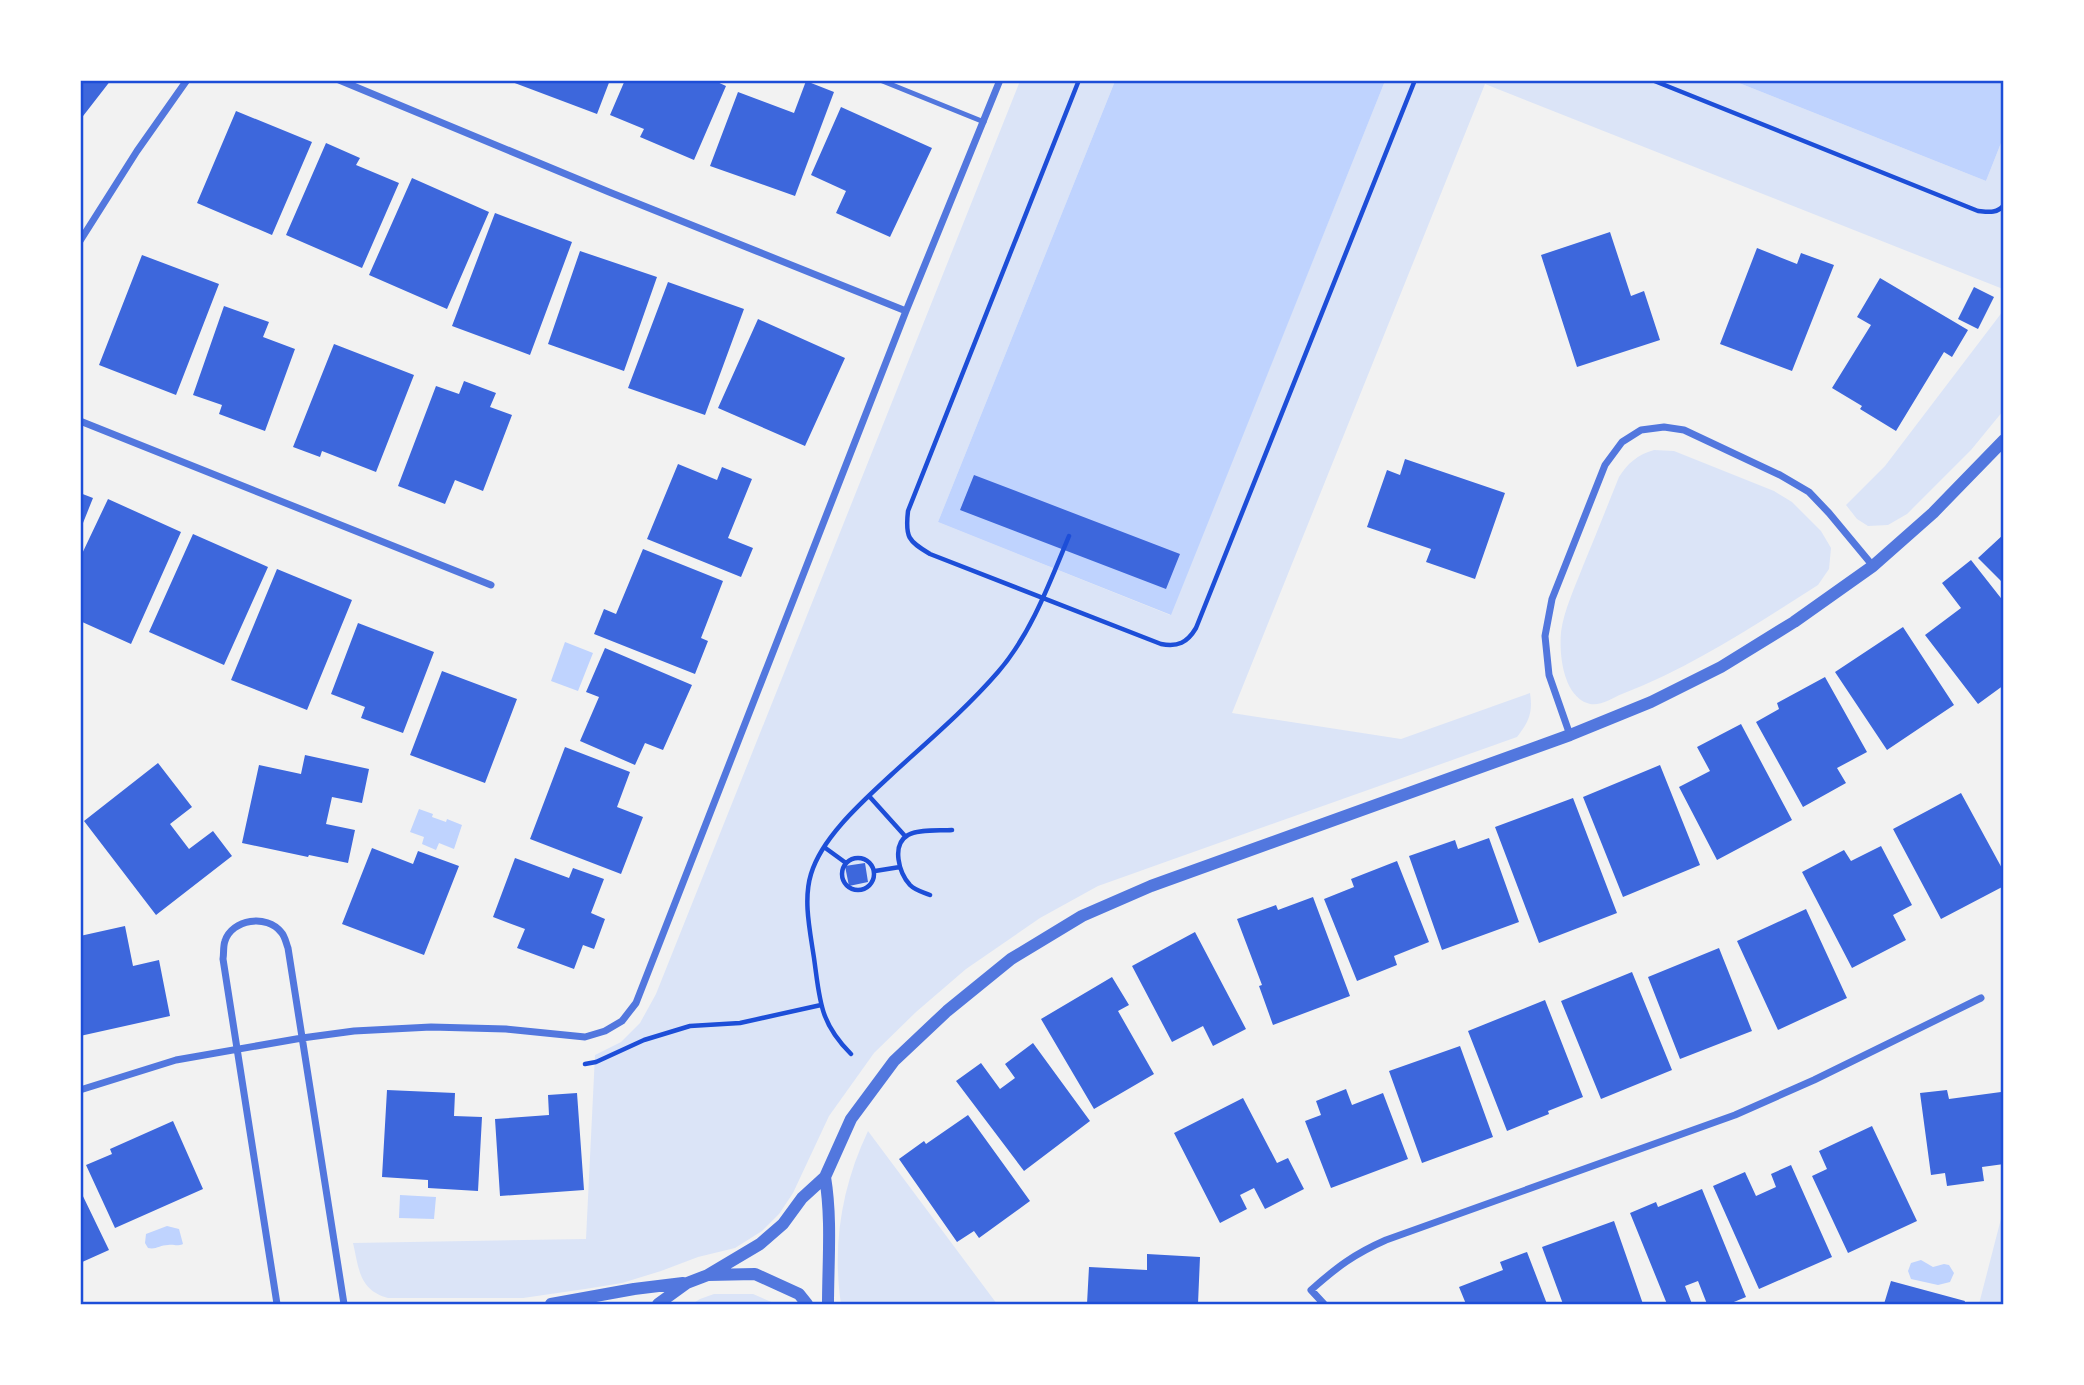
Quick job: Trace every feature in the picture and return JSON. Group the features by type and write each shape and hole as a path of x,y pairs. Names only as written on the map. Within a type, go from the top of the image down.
{"street":[{"path":"80,241 137,151 187,80"},
{"path":"340,80 906,311"},
{"path":"80,1090 176,1060 354,1031 431,1027 506,1029 585,1037 605,1031 622,1021 636,1003 906,311 1000,80"},
{"path":"80,421 491,585"},
{"path":"1570,735 1549,675 1545,636 1552,598 1605,465 1622,442 1640,430 1664,427 1684,430 1780,475 1809,492 1872,566"},
{"path":"551,1304 634,1289 687,1283 708,1275 760,1244 783,1224 802,1198 825,1177 851,1119 894,1061 947,1011 1011,959 1082,916 1151,886 1570,735 1651,702 1721,667 1794,622 1872,566 1933,513 2004,440"},
{"path":"277,1304 223,959 225,940 235,926 251,920 268,923 282,932 288,948 344,1304"},
{"path":"1324,1304 1311,1290 1359,1252 1735,1115 1814,1080 1981,998"},
{"path":"825,1177 830,1208 828,1304"},
{"path":"708,1275 755,1274 799,1294 807,1304"},
{"path":"658,1304 687,1283"}],"lane":[{"path":"880,80 984,122"}],"path":[{"path":"1079,80 908,511 906,529 914,544 930,554 1172,646 1182,644 1196,628 1415,80"},
{"path":"1652,80 1978,211 1989,213 2004,205"},
{"path":"851,1054 829,1028 821,1005 809,923 808,890 812,872 824,847 869,796 997,673 1015,651 1069,536"},
{"path":"869,796 905,836"},
{"path":"930,895 910,885 900,867 900,845 905,836 916,832 952,830"},
{"path":"824,847 846,863"},
{"path":"864,857 872,863 875,871 868,886 859,891 850,889 844,882 842,873 846,863 853,858 864,857"},
{"path":"875,871 900,867"},
{"path":"585,1064 596,1062 644,1040 690,1026 740,1023 821,1005"}],"shaded area":[{"path":"1020,81 1115,81 938,522 1170,615 1385,81 1734,81 1986,181 2003,138 2003,289 1485,84 1232,713 1401,739 1530,693 1529,716 1517,737 1098,886 1040,918 966,969 874,1053 829,1116 793,1193 779,1214 762,1231 735,1248 698,1257 622,1283 523,1298 388,1298 378,1294 371,1290 362,1277 353,1243 586,1239 595,1055 621,1042 640,1023 656,994"},
{"path":"2003,311 2003,411 1971,450 1907,514 1888,525 1868,526 1857,519 1846,505 1885,466"},
{"path":"1654,450 1674,451 1774,491 1792,502 1821,531 1831,548 1829,569 1818,585 1723,644 1673,671 1605,702 1587,703 1573,691 1564,672 1561,651 1562,624 1619,477 1633,460"},
{"path":"868,1131 997,1304 841,1304 838,1259 841,1216 852,1173"},
{"path":"2003,1211 2003,1304 1979,1304"},
{"path":"714,1294 753,1294 776,1304 692,1304"}],"water":[{"path":"1115,81 1385,81 1171,615 938,522"},
{"path":"1734,81 2003,81 2003,138 1986,181"},
{"path":"565,642 593,653 578,691 551,681"},
{"path":"419,809 433,814 432,817 462,825 454,849 439,843 436,850 422,844 424,837 410,832"},
{"path":"400,1195 436,1197 434,1219 399,1218"},
{"path":"167,1226 179,1229 183,1244 148,1248 145,1243 146,1234"},
{"path":"1921,1260 1933,1267 1949,1265 1954,1273 1950,1282 1938,1285 1911,1279 1908,1271 1911,1263"}],"building":[{"path":"80,80 111,80 80,120"},
{"path":"507,80 610,80 597,114"},
{"path":"625,80 713,80 726,86 694,160 640,137 644,129 610,115"},
{"path":"806,81 834,92 795,196 710,166 738,92 794,113"},
{"path":"841,107 932,148 890,237 836,213 846,191 811,175"},
{"path":"236,111 312,142 272,235 197,203"},
{"path":"326,143 360,158 356,165 399,183 362,268 286,235"},
{"path":"412,178 489,212 447,309 369,275"},
{"path":"495,213 572,242 530,355 452,326"},
{"path":"1610,232 1631,296 1644,291 1660,340 1577,367 1541,255"},
{"path":"1757,248 1797,264 1801,253 1834,265 1792,371 1720,344"},
{"path":"580,251 657,277 624,371 548,344"},
{"path":"142,255 219,284 176,395 99,365"},
{"path":"1880,278 1968,330 1952,357 1944,352 1896,431 1832,388 1871,325 1857,317"},
{"path":"668,282 744,309 705,415 628,388"},
{"path":"1974,287 1994,297 1978,329 1958,319"},
{"path":"224,306 269,322 263,337 295,349 265,431 219,414 222,405 193,395"},
{"path":"758,319 845,358 805,446 718,408"},
{"path":"334,344 414,375 376,472 322,451 320,457 293,447"},
{"path":"464,381 496,393 490,407 512,415 483,491 455,480 445,504 398,486 436,386 459,394"},
{"path":"1405,459 1505,493 1475,579 1426,562 1431,549 1367,527 1387,470 1400,475"},
{"path":"678,464 717,480 722,467 752,479 728,538 753,548 741,577 647,539"},
{"path":"974,475 1180,554 1166,589 960,510"},
{"path":"80,493 93,498 81,528 80,528"},
{"path":"108,499 181,532 131,644 80,621 80,558"},
{"path":"193,534 268,567 224,665 149,632"},
{"path":"2004,534 2004,584 1978,558"},
{"path":"643,549 723,581 701,638 708,641 695,674 594,634 604,609 616,614"},
{"path":"1971,560 2004,602 2004,685 1978,704 1925,635 1961,608 1942,583"},
{"path":"277,569 352,600 307,710 231,680"},
{"path":"358,623 434,652 403,733 361,718 365,707 331,694"},
{"path":"1903,627 1954,705 1887,750 1835,672"},
{"path":"605,648 692,685 663,750 645,743 635,765 580,741 599,697 586,692"},
{"path":"442,671 517,699 485,783 410,755"},
{"path":"1825,677 1867,752 1837,768 1846,783 1803,807 1756,722 1779,709 1777,703"},
{"path":"1741,724 1792,820 1717,860 1679,787 1710,771 1697,747"},
{"path":"565,747 630,772 617,807 643,817 621,874 530,839"},
{"path":"305,755 369,769 362,803 332,797 326,824 355,830 348,863 242,843 259,765 301,774"},
{"path":"158,763 192,807 170,824 189,849 213,831 232,856 156,915 84,821"},
{"path":"1660,765 1700,865 1623,897 1583,797"},
{"path":"1961,793 2004,872 2004,886 1941,919 1893,829"},
{"path":"1573,798 1617,913 1539,943 1495,827"},
{"path":"1489,838 1519,922 1442,950 1409,856 1455,840 1458,849"},
{"path":"1881,846 1912,905 1893,915 1906,940 1852,968 1802,872 1844,850 1851,861"},
{"path":"372,848 413,864 418,851 459,866 424,955 342,924"},
{"path":"515,858 569,878 573,868 604,879 591,913 605,919 594,949 583,945 574,969 517,948 525,929 493,917"},
{"path":"1397,861 1429,942 1394,956 1397,965 1357,981 1324,899 1354,887 1351,879"},
{"path":"865,863 868,882 849,886 845,866"},
{"path":"1313,897 1350,996 1273,1025 1259,986 1262,985 1237,919 1276,905 1278,910"},
{"path":"1806,909 1847,998 1778,1030 1737,941"},
{"path":"125,926 133,966 159,960 170,1016 80,1036 80,936"},
{"path":"1195,932 1246,1029 1213,1046 1203,1026 1172,1042 1132,966"},
{"path":"1719,948 1752,1031 1680,1059 1648,977"},
{"path":"1632,972 1672,1070 1601,1099 1561,1001"},
{"path":"1112,977 1129,1005 1118,1011 1154,1074 1094,1109 1041,1019"},
{"path":"1545,1000 1583,1097 1507,1131 1468,1031"},
{"path":"1033,1043 1090,1121 1024,1171 956,1081 981,1063 1000,1089 1015,1078 1005,1064"},
{"path":"1460,1046 1493,1137 1422,1163 1389,1071"},
{"path":"1346,1089 1352,1105 1383,1093 1408,1159 1331,1188 1305,1121 1321,1115 1316,1101"},
{"path":"387,1090 455,1093 454,1116 482,1117 478,1191 428,1188 428,1180 382,1177"},
{"path":"1947,1090 1949,1099 2001,1092 2004,1107 2004,1164 1982,1167 1984,1181 1947,1186 1945,1173 1931,1175 1920,1093"},
{"path":"577,1093 584,1190 500,1196 495,1119 549,1115 548,1095"},
{"path":"1243,1098 1277,1163 1288,1158 1304,1189 1265,1209 1254,1188 1240,1195 1247,1209 1220,1223 1174,1133"},
{"path":"968,1115 1030,1201 979,1238 974,1231 957,1242 899,1159"},
{"path":"173,1121 203,1189 115,1228 86,1165 112,1154 110,1149"},
{"path":"1872,1126 1917,1221 1848,1253 1812,1176 1827,1169 1819,1151"},
{"path":"1791,1165 1832,1257 1759,1289 1713,1186 1745,1172 1756,1196 1776,1187 1771,1174"},
{"path":"1702,1189 1746,1297 1729,1304 1707,1304 1698,1281 1685,1286 1692,1304 1667,1304 1630,1213 1656,1202 1658,1207"},
{"path":"80,1190 109,1250 80,1263"},
{"path":"1614,1221 1643,1304 1563,1304 1542,1247"},
{"path":"1527,1252 1547,1304 1466,1304 1459,1287 1503,1270 1500,1262"},
{"path":"1147,1254 1200,1257 1198,1304 1087,1304 1089,1267 1147,1270"},
{"path":"1891,1281 1965,1301 1964,1304 1884,1304"}]}
